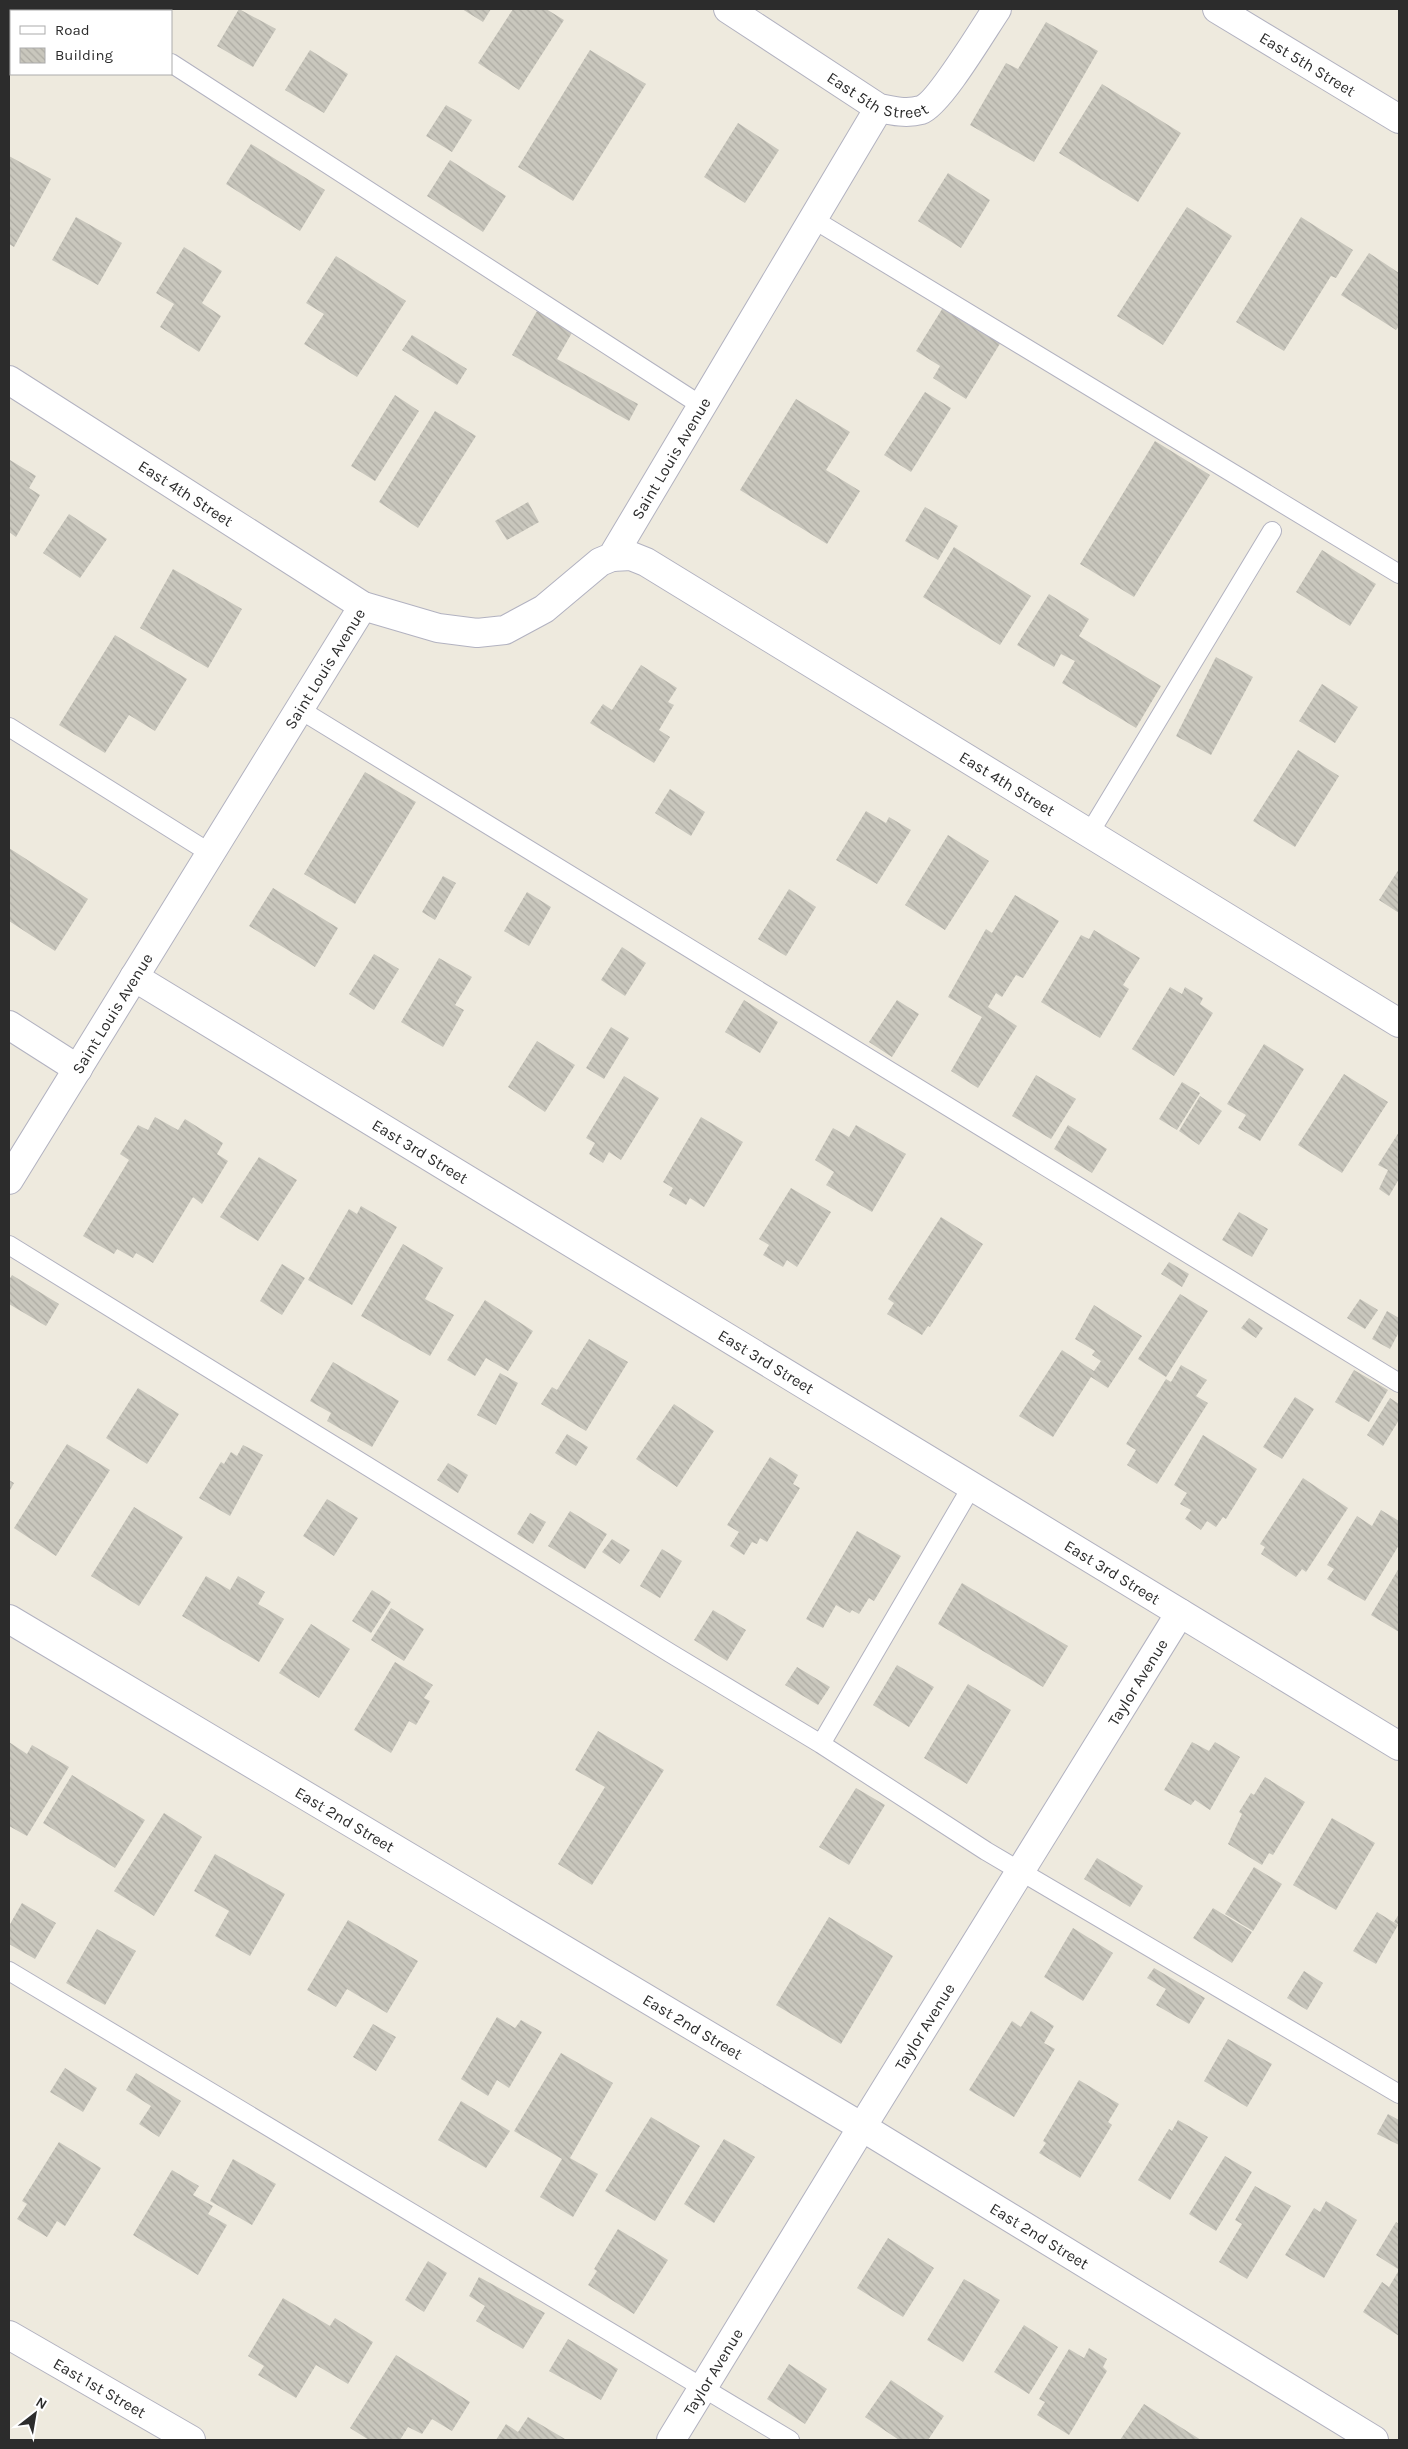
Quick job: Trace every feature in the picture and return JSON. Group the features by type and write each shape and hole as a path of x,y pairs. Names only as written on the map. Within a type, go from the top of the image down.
{"street":[{"name":"East 5th Street","path":"728,9 879,108 904,113 923,110 939,94 997,9"},
{"name":"East 5th Street","path":"1217,9 1399,119"},
{"name":"Saint Louis Avenue","path":"9,1180 363,606 438,628 477,633 505,630 544,609 600,562 612,557 879,108"},
{"name":"East 4th Street","path":"9,380 363,606"},
{"name":"East 4th Street","path":"612,557 631,556 646,562 1399,1023"},
{"name":"East 3rd Street","path":"134,977 1399,1746"},
{"path":"9,1025 78,1069"},
{"name":"Taylor Avenue","path":"671,2440 1180,1613"},
{"name":"East 2nd Street","path":"9,1619 862,2127 1374,2440"},
{"name":"East 1st Street","path":"9,2335 191,2440"}],"lane":[{"path":"172,65 702,406"},
{"path":"813,219 1399,574"},
{"path":"1090,834 1272,531"},
{"path":"300,709 1399,1383"},
{"path":"9,727 210,854"},
{"path":"9,1244 670,1653 821,1744 986,1851 1399,2094"},
{"path":"821,1744 972,1486"},
{"path":"9,1971 790,2440"}],"building":[{"path":"239,9 276,29 253,67 217,46"},
{"path":"462,9 491,9 483,22"},
{"path":"513,9 546,9 564,20 519,90 478,63"},
{"path":"1046,22 1098,51 1034,162 970,125 1006,63 1018,69"},
{"path":"310,50 348,74 324,113 285,90"},
{"path":"590,50 646,84 573,201 518,167"},
{"path":"1102,84 1181,133 1138,202 1059,153"},
{"path":"446,105 472,120 452,152 426,136"},
{"path":"738,123 779,150 745,203 704,177"},
{"path":"251,144 325,190 300,231 226,184"},
{"path":"9,156 51,179 14,247 9,244"},
{"path":"450,160 506,196 483,232 427,196"},
{"path":"948,173 990,200 961,248 918,221"},
{"path":"1187,207 1232,236 1163,345 1117,316"},
{"path":"76,217 122,243 98,285 52,260"},
{"path":"1301,217 1353,250 1336,278 1331,276 1284,351 1236,322"},
{"path":"184,247 222,271 202,303 221,316 199,352 160,327 174,304 156,293"},
{"path":"1369,253 1399,273 1399,326 1396,330 1341,295"},
{"path":"336,256 406,301 357,377 304,344 324,314 306,303"},
{"path":"944,306 1001,342 966,399 933,378 940,366 916,351"},
{"path":"537,311 573,331 557,359 638,404 629,421 512,355"},
{"path":"412,335 467,369 457,385 402,350"},
{"path":"925,392 951,408 911,472 884,455"},
{"path":"395,395 419,411 375,481 351,466"},
{"path":"796,399 850,432 826,470 860,491 827,544 740,490"},
{"path":"435,411 476,436 418,528 379,502"},
{"path":"1155,441 1210,475 1134,597 1080,564"},
{"path":"10,460 36,476 29,488 40,495 16,537 9,532"},
{"path":"528,502 539,522 507,540 495,521"},
{"path":"925,507 958,526 938,560 905,541"},
{"path":"69,514 107,539 80,578 43,553"},
{"path":"954,547 1031,596 1000,645 923,597"},
{"path":"1322,550 1376,584 1350,626 1296,592"},
{"path":"173,569 242,609 208,668 140,628"},
{"path":"1049,594 1089,619 1079,636 1161,686 1136,728 1062,683 1075,661 1061,654 1054,667 1017,645"},
{"path":"115,635 187,679 155,731 129,715 105,753 59,725"},
{"path":"1216,657 1253,677 1211,755 1176,736"},
{"path":"641,665 677,688 668,702 674,705 659,730 670,737 654,763 590,723 603,704 612,710"},
{"path":"1322,684 1358,707 1335,743 1299,721"},
{"path":"1298,750 1339,776 1295,847 1253,821"},
{"path":"365,772 416,802 355,904 304,874"},
{"path":"670,789 705,812 691,836 655,813"},
{"path":"866,811 886,823 889,817 911,830 877,884 836,860"},
{"path":"948,835 989,861 945,930 905,905"},
{"path":"9,848 88,899 55,951 9,921"},
{"path":"1399,869 1399,913 1379,900"},
{"path":"443,876 456,883 435,920 422,912"},
{"path":"273,888 338,928 315,967 249,926"},
{"path":"789,889 816,907 786,956 758,939"},
{"path":"527,892 551,907 529,946 504,931"},
{"path":"1015,895 1059,921 1023,978 1016,975 1002,997 996,993 988,1007 1017,1026 978,1088 951,1071 982,1017 948,997 986,929 992,933"},
{"path":"1094,930 1140,958 1123,985 1129,989 1100,1038 1041,1002 1081,935 1089,939"},
{"path":"622,947 646,963 625,996 601,980"},
{"path":"374,954 399,969 374,1010 349,994"},
{"path":"439,958 472,977 455,1005 464,1010 443,1047 401,1022"},
{"path":"1170,987 1182,994 1185,987 1203,998 1200,1004 1213,1013 1174,1076 1132,1049"},
{"path":"744,1000 778,1022 760,1053 725,1032"},
{"path":"897,1000 919,1014 892,1057 869,1042"},
{"path":"611,1027 629,1038 604,1079 586,1068"},
{"path":"537,1041 575,1065 545,1112 508,1087"},
{"path":"1264,1044 1304,1069 1260,1141 1238,1128 1246,1115 1227,1104"},
{"path":"1344,1074 1388,1102 1342,1173 1298,1145"},
{"path":"1036,1075 1076,1099 1051,1139 1012,1116"},
{"path":"624,1076 659,1098 621,1160 609,1152 603,1163 589,1154 595,1143 586,1138"},
{"path":"1182,1082 1200,1093 1177,1130 1159,1119"},
{"path":"1200,1096 1222,1111 1199,1145 1179,1131"},
{"path":"155,1117 178,1130 185,1119 223,1143 217,1154 228,1161 202,1204 193,1197 153,1263 136,1253 133,1258 117,1249 114,1254 83,1236 129,1160 120,1154 138,1125 148,1130"},
{"path":"701,1117 743,1142 704,1207 690,1198 686,1205 669,1195 673,1188 663,1182"},
{"path":"856,1125 906,1154 872,1212 826,1185 834,1172 815,1160 833,1128 849,1137"},
{"path":"1068,1125 1107,1149 1092,1173 1054,1149"},
{"path":"1399,1132 1399,1179 1389,1196 1379,1189 1388,1170 1378,1165"},
{"path":"259,1157 297,1180 258,1241 220,1217"},
{"path":"791,1188 831,1212 797,1267 787,1260 783,1267 763,1255 769,1245 759,1239"},
{"path":"361,1206 397,1227 352,1305 308,1280 349,1209 357,1214"},
{"path":"1239,1212 1268,1229 1252,1257 1222,1240"},
{"path":"941,1217 983,1244 930,1327 928,1326 922,1335 887,1314 894,1303 888,1299"},
{"path":"403,1244 443,1268 425,1299 454,1315 430,1356 361,1316"},
{"path":"1169,1262 1189,1274 1182,1287 1161,1274"},
{"path":"282,1264 305,1278 282,1315 260,1301"},
{"path":"12,1275 59,1304 46,1326 9,1304 9,1280"},
{"path":"1180,1294 1208,1311 1166,1377 1138,1359"},
{"path":"1360,1299 1378,1310 1365,1329 1347,1318"},
{"path":"485,1300 533,1331 508,1371 486,1358 475,1376 447,1360"},
{"path":"1094,1305 1142,1336 1108,1388 1091,1377 1053,1437 1019,1416 1062,1350 1094,1371 1101,1361 1092,1355 1095,1351 1075,1339"},
{"path":"1387,1311 1399,1318 1399,1332 1390,1349 1372,1339"},
{"path":"1249,1318 1263,1328 1256,1338 1241,1328"},
{"path":"589,1339 628,1362 586,1431 541,1404 552,1387 557,1390"},
{"path":"333,1362 399,1401 372,1447 327,1421 331,1413 310,1401"},
{"path":"1181,1365 1207,1380 1196,1396 1208,1403 1157,1484 1127,1465 1136,1450 1126,1444 1166,1379 1171,1382"},
{"path":"1354,1370 1388,1390 1369,1422 1335,1402"},
{"path":"500,1373 518,1383 496,1425 477,1415"},
{"path":"138,1388 179,1414 147,1464 106,1438"},
{"path":"1295,1397 1314,1409 1282,1459 1263,1447"},
{"path":"1390,1398 1399,1404 1399,1420 1383,1446 1367,1435"},
{"path":"674,1404 714,1431 677,1487 636,1459"},
{"path":"567,1434 588,1447 576,1466 555,1453"},
{"path":"1203,1435 1257,1469 1226,1519 1223,1517 1216,1527 1207,1521 1201,1530 1185,1519 1191,1510 1180,1504 1187,1493 1174,1485"},
{"path":"67,1444 110,1470 56,1556 14,1528"},
{"path":"243,1445 263,1455 230,1516 199,1498 221,1462 224,1464 231,1452 237,1456"},
{"path":"770,1457 798,1475 793,1484 800,1488 767,1542 760,1538 757,1544 752,1542 744,1555 730,1546 739,1532 727,1525"},
{"path":"448,1463 468,1475 458,1493 437,1480"},
{"path":"1303,1478 1348,1508 1306,1572 1302,1569 1296,1577 1261,1554 1265,1547 1260,1544"},
{"path":"9,1480 14,1483 9,1492"},
{"path":"327,1499 358,1518 334,1556 303,1536"},
{"path":"134,1507 183,1537 139,1606 91,1576"},
{"path":"1381,1510 1399,1521 1399,1545 1365,1601 1327,1579 1334,1569 1327,1565 1357,1516 1372,1526"},
{"path":"570,1511 607,1534 585,1569 548,1546"},
{"path":"530,1513 546,1522 533,1544 517,1534"},
{"path":"857,1531 901,1556 874,1601 869,1598 859,1614 852,1610 850,1613 836,1605 823,1628 806,1619"},
{"path":"612,1539 630,1550 620,1564 602,1552"},
{"path":"662,1549 682,1561 660,1598 640,1586"},
{"path":"1399,1568 1399,1632 1371,1615"},
{"path":"206,1576 230,1590 238,1576 265,1592 258,1604 284,1619 259,1662 182,1616"},
{"path":"962,1583 1068,1646 1043,1687 938,1624"},
{"path":"372,1590 391,1602 371,1633 352,1621"},
{"path":"391,1608 424,1629 404,1661 371,1640"},
{"path":"713,1610 746,1630 727,1661 694,1640"},
{"path":"311,1624 350,1649 319,1698 279,1673"},
{"path":"395,1662 433,1685 424,1698 430,1701 416,1725 409,1721 391,1753 354,1730"},
{"path":"897,1665 934,1687 909,1727 873,1705"},
{"path":"797,1667 830,1687 818,1705 785,1685"},
{"path":"968,1684 1011,1710 967,1784 924,1758"},
{"path":"598,1731 664,1770 592,1885 558,1864 605,1787 575,1770"},
{"path":"9,1742 27,1754 32,1745 69,1767 27,1836 9,1826"},
{"path":"1192,1742 1209,1751 1215,1742 1240,1757 1210,1810 1195,1800 1191,1805 1164,1790"},
{"path":"72,1775 145,1820 115,1868 43,1823"},
{"path":"1265,1777 1305,1802 1273,1855 1269,1853 1262,1865 1228,1844 1242,1814 1239,1812 1251,1793 1254,1795"},
{"path":"856,1788 885,1805 849,1865 819,1847"},
{"path":"164,1813 202,1837 154,1916 114,1891"},
{"path":"1332,1818 1375,1843 1336,1910 1293,1885"},
{"path":"215,1854 285,1894 250,1956 215,1936 229,1911 194,1891"},
{"path":"1097,1858 1143,1886 1130,1907 1084,1879"},
{"path":"1254,1867 1282,1884 1253,1931 1225,1914"},
{"path":"22,1903 56,1923 35,1959 9,1944 9,1926"},
{"path":"1213,1908 1252,1932 1232,1963 1193,1938"},
{"path":"1377,1912 1398,1925 1376,1964 1353,1951"},
{"path":"1399,1914 1399,1925 1394,1922"},
{"path":"829,1917 893,1956 841,2044 776,2005"},
{"path":"348,1920 418,1961 387,2013 347,1989 336,2007 307,1990"},
{"path":"1073,1928 1113,1953 1083,2001 1044,1977"},
{"path":"97,1929 136,1951 105,2005 66,1983"},
{"path":"1154,1968 1205,1998 1189,2024 1156,2005 1166,1989 1147,1978"},
{"path":"1304,1971 1323,1983 1307,2010 1287,1998"},
{"path":"1031,2011 1054,2026 1044,2043 1055,2049 1014,2117 969,2090 1012,2021 1021,2027"},
{"path":"497,2017 515,2028 521,2020 542,2032 509,2088 497,2080 488,2096 461,2079"},
{"path":"373,2024 396,2037 376,2071 353,2057"},
{"path":"1228,2039 1272,2064 1247,2107 1204,2081"},
{"path":"561,2053 613,2083 570,2158 598,2174 573,2217 540,2197 562,2159 514,2131"},
{"path":"65,2068 97,2088 83,2112 50,2092"},
{"path":"136,2073 181,2101 159,2137 139,2124 151,2106 126,2090"},
{"path":"1079,2080 1119,2104 1108,2122 1112,2125 1080,2178 1039,2153 1046,2143 1043,2141"},
{"path":"461,2101 510,2131 486,2168 438,2140"},
{"path":"1388,2114 1399,2120 1399,2145 1377,2134"},
{"path":"651,2117 700,2146 655,2221 605,2191"},
{"path":"1178,2120 1208,2137 1170,2200 1138,2180 1169,2129 1172,2131"},
{"path":"724,2139 755,2157 714,2223 684,2204"},
{"path":"59,2142 101,2168 65,2226 57,2221 47,2237 17,2219 27,2204 22,2201"},
{"path":"1225,2156 1252,2172 1216,2231 1189,2214"},
{"path":"233,2159 276,2184 252,2225 210,2201"},
{"path":"172,2170 199,2186 193,2195 213,2206 208,2214 227,2225 198,2275 133,2235"},
{"path":"1255,2186 1291,2206 1247,2279 1219,2262 1242,2224 1235,2220"},
{"path":"1326,2201 1357,2220 1324,2278 1285,2255 1314,2208 1320,2212"},
{"path":"1396,2222 1399,2224 1398,2269 1376,2255"},
{"path":"618,2229 668,2260 634,2314 588,2285 597,2271 594,2269"},
{"path":"888,2238 934,2268 903,2317 857,2288"},
{"path":"428,2261 447,2273 424,2312 405,2300"},
{"path":"1399,2270 1399,2336 1363,2312 1382,2282 1389,2287"},
{"path":"479,2277 545,2313 523,2349 476,2321 485,2306 469,2296"},
{"path":"964,2279 1000,2300 963,2362 927,2340"},
{"path":"283,2298 330,2326 335,2318 373,2342 348,2384 316,2365 296,2398 258,2375 264,2366 248,2356"},
{"path":"1024,2325 1058,2347 1029,2394 994,2372"},
{"path":"568,2339 618,2369 601,2400 549,2371"},
{"path":"1089,2348 1107,2359 1103,2367 1107,2371 1069,2435 1037,2415 1045,2402 1039,2399 1069,2349 1084,2358"},
{"path":"396,2355 470,2402 452,2431 432,2419 422,2434 408,2427 400,2440 369,2440 350,2428"},
{"path":"789,2364 827,2389 805,2424 767,2399"},
{"path":"891,2380 944,2416 928,2440 899,2440 865,2417"},
{"path":"1144,2404 1201,2440 1120,2440"},
{"path":"528,2417 565,2439 496,2440 506,2424 518,2432"}]}
